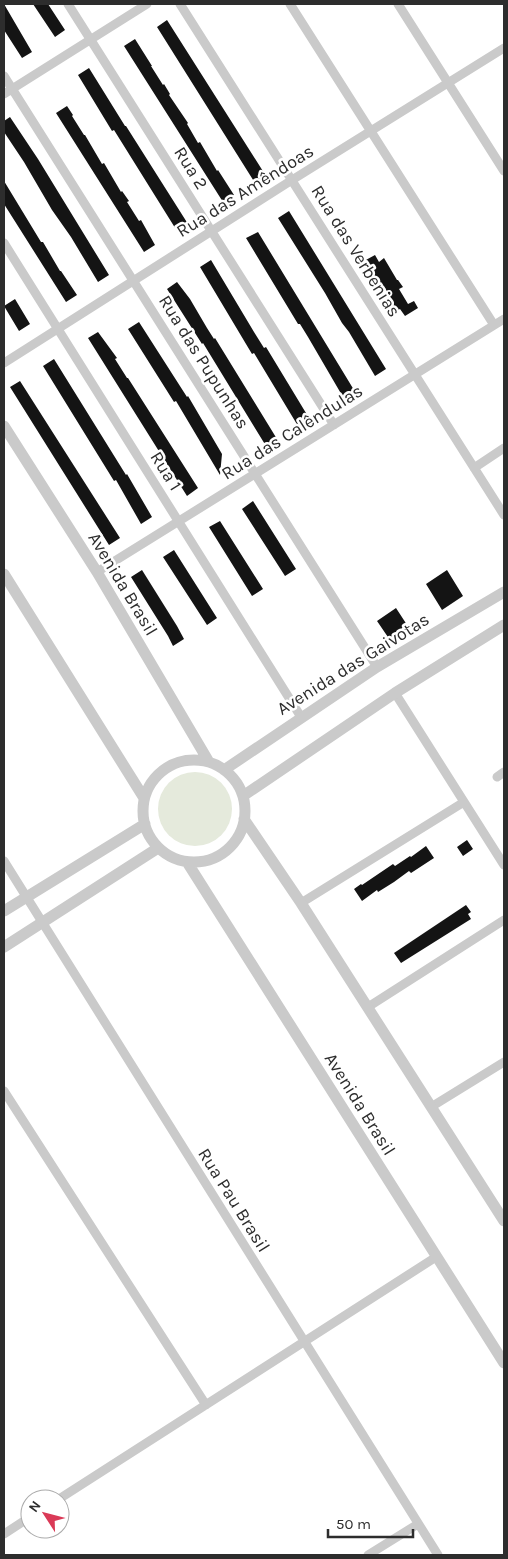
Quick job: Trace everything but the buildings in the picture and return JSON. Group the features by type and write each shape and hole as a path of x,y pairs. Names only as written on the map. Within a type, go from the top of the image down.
{"street":[{"name":"Rua 2","path":"68,4 334,425"},
{"path":"8,91 147,4"},
{"name":"Rua das Verbenias","path":"180,4 504,515"},
{"path":"290,4 494,325"},
{"path":"398,4 504,171"},
{"name":"Rua das Amêndoas","path":"4,363 504,48"},
{"name":"Rua das Pupunhas","path":"4,76 8,91 133,281 377,667"},
{"name":"Rua 1","path":"4,243 301,717"},
{"name":"Rua das Calêndulas","path":"96,572 504,319"},
{"name":"Avenida Brasil","path":"4,426 96,572 209,762"},
{"path":"474,468 504,448"},
{"path":"4,574 144,798"},
{"name":"Avenida das Gaivotas","path":"224,770 377,667 504,592"},
{"path":"242,796 395,693 504,625"},
{"path":"395,693 504,865"},
{"path":"193,760 209,762 224,770 235,781 242,796 245,812 242,829 233,844 220,855 204,861 187,862 170,857 158,848 147,832 143,816 144,798 151,783 162,771 177,763 193,760"},
{"path":"301,902 464,802"},
{"path":"244,819 301,902 503,1217"},
{"path":"4,911 145,824"},
{"path":"4,947 158,848"},
{"name":"Rua Pau Brasil","path":"4,862 438,1555"},
{"name":"Avenida Brasil","path":"187,862 504,1363"},
{"path":"368,1006 504,920"},
{"path":"432,1107 504,1062"},
{"path":"4,1091 206,1404"},
{"path":"70,1491 436,1257"},
{"path":"4,1534 20,1524"},
{"path":"368,1555 418,1524"}],"shaded area":[{"path":"195,772 216,778 226,788 232,809 226,830 216,840 195,846 174,840 164,830 158,809 164,788 174,778"}]}
